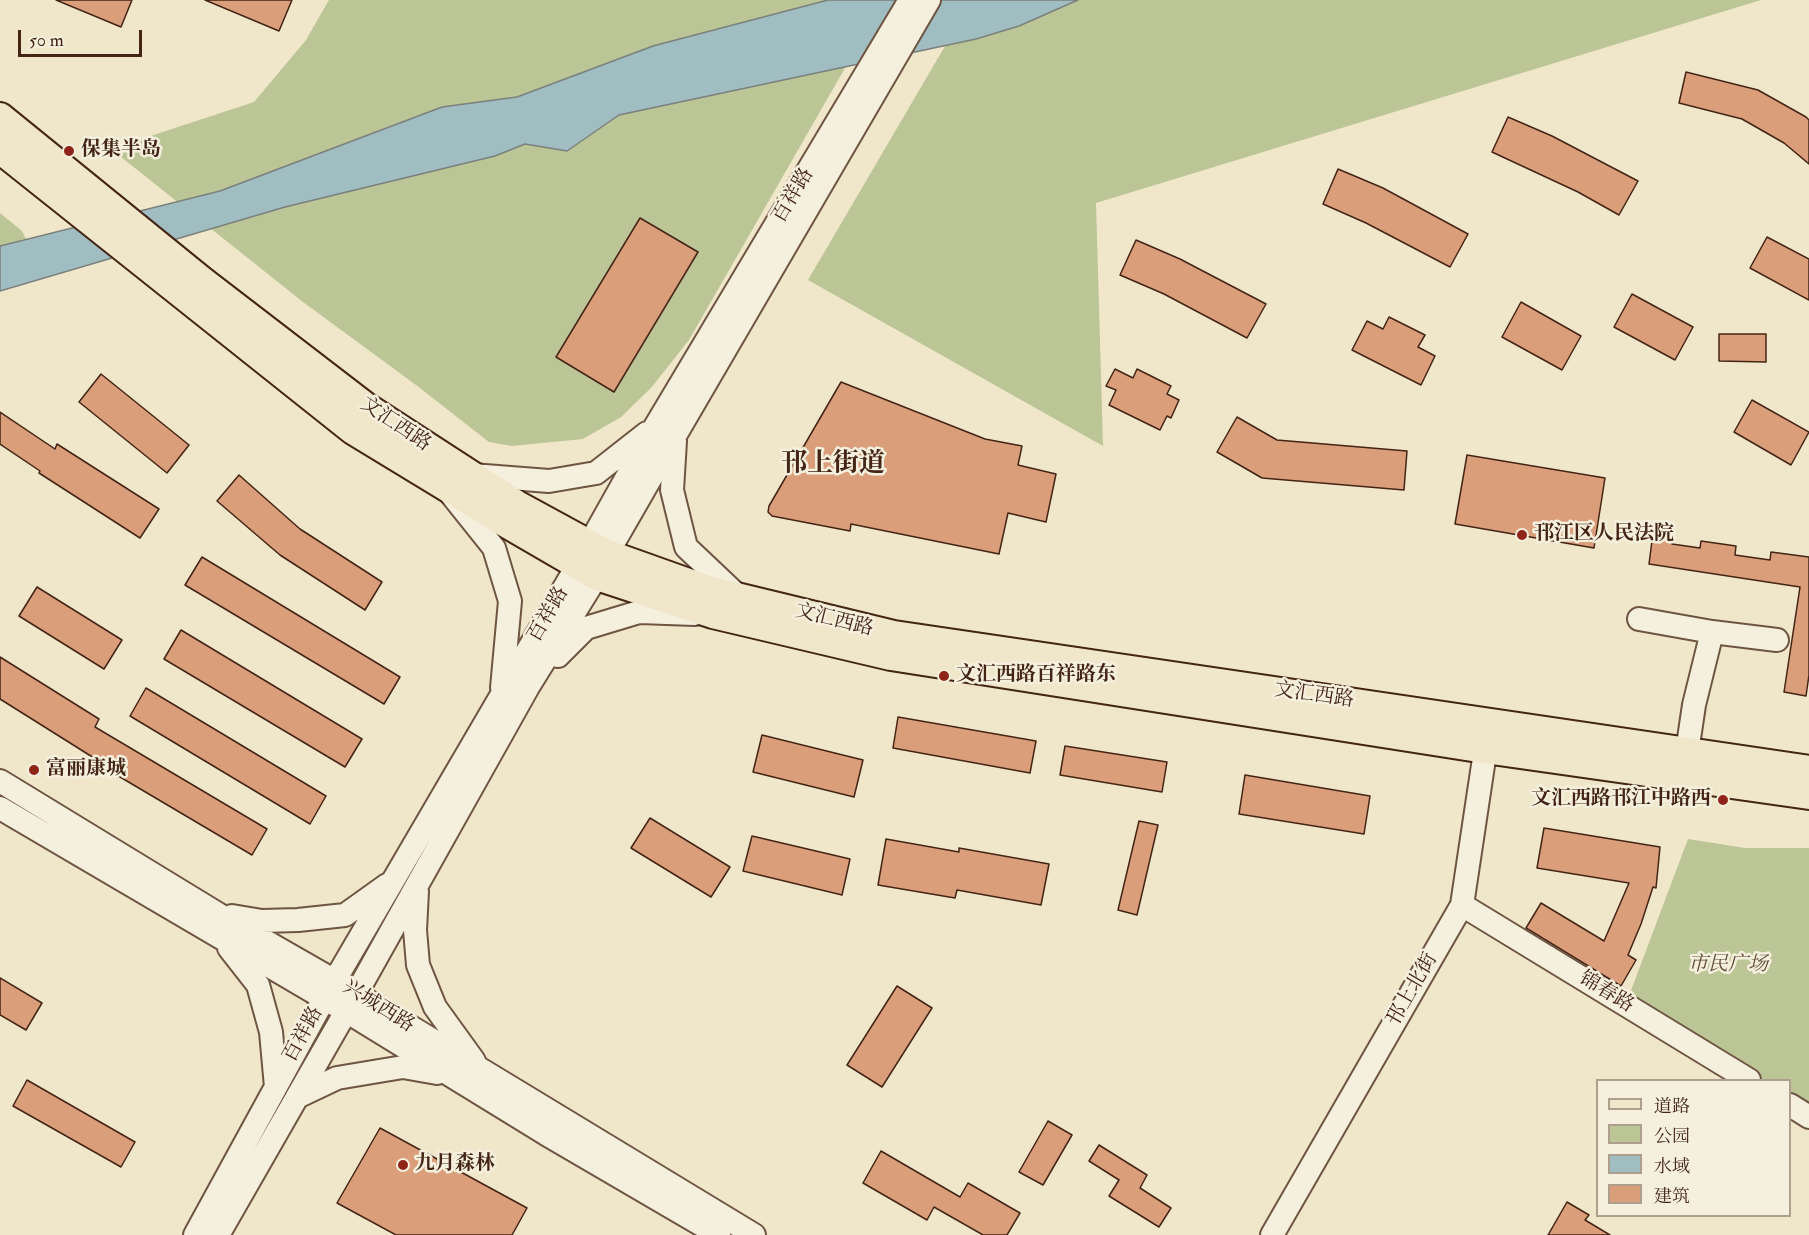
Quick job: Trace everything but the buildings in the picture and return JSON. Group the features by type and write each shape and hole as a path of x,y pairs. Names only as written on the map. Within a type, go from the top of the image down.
{"main road":[{"name":"文汇西路","path":"0,117 202,281 366,407 518,505 592,560 894,635 1487,735 1809,795"},
{"name":"文汇西路","path":"0,149 353,430 443,485 592,560 713,614 891,656 1487,735 1688,752 1809,770"}],"street":[{"name":"百祥路","path":"880,68 910,0"},
{"name":"百祥路","path":"218,1235 528,687 592,560 666,431 880,68 929,0"},
{"path":"472,475 549,481 596,473 666,431 672,490 686,547 740,598"},
{"path":"443,485 494,548 510,601 502,696"},
{"name":"百祥路","path":"195,1235 393,881 502,696 592,560"},
{"path":"528,687 586,628 639,612 713,614"},
{"path":"1639,619 1712,632 1777,640"},
{"path":"1688,752 1694,705 1712,632"},
{"name":"邗上北街","path":"1272,1235 1462,905 1487,735"},
{"name":"兴城西路","path":"0,781 218,914 330,990"},
{"name":"兴城西路","path":"0,808 221,938 330,990 480,1070 754,1235"},
{"path":"218,914 262,921 345,915 393,881"},
{"path":"417,885 415,930 418,965 435,1007 480,1070"},
{"name":"锦春路","path":"1462,905 1747,1079"},
{"path":"221,938 258,985 272,1032 276,1087"},
{"name":"兴城西路","path":"351,1002 451,1076 719,1235"},
{"path":"297,1096 337,1078 403,1067 451,1076"},
{"path":"1791,1106 1809,1117"}],"green space":[{"path":"329,0 884,0 689,340 651,388 621,417 583,439 512,446 489,442 303,302 111,149 254,102 306,40"},
{"path":"972,0 1761,0 1096,203 1103,446 808,280"},
{"path":"0,213 22,231 26,239 0,246"},
{"name":"市民广场","path":"1688,839 1745,848 1809,848 1809,1108 1791,1097 1791,1079 1760,1079 1627,1001"}],"water":[{"path":"828,0 1078,0 1019,26 976,39 619,115 567,151 525,144 495,156 285,207 0,291 0,246 220,191 442,107 517,97 653,46"}],"place":[{"name":"保集半岛","path":"69,151"},
{"name":"邗江区人民法院","path":"1522,535"},
{"name":"文汇西路百祥路东","path":"944,676"},
{"name":"富丽康城","path":"34,770"},
{"name":"文汇西路邗江中路西","path":"1723,800"},
{"name":"九月森林","path":"403,1165"}],"district":[{"name":"邗上街道","path":"833,465"}]}
